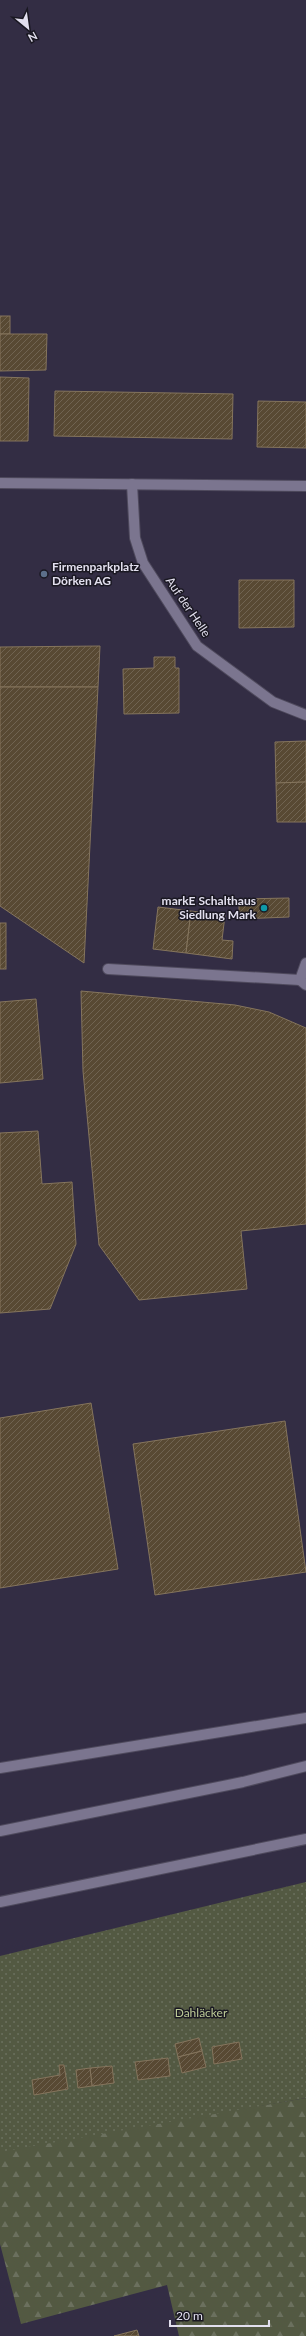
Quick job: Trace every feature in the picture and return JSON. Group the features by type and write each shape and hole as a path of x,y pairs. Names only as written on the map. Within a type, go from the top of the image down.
{"street":[{"path":"0,483 306,486"},
{"name":"Auf der Helle","path":"132,484 135,538 143,563 197,646 273,702 306,715"},
{"path":"108,969 303,982 306,963"},
{"path":"0,1768 306,1718"},
{"path":"0,1831 243,1782 306,1766"},
{"path":"0,1902 306,1839"}],"green space":[{"name":"Dahläcker","path":"306,1882 306,2098 0,2152 0,1956"},
{"path":"306,2098 306,2336 179,2336 167,2285 21,2324 0,2244 0,2149"}],"building":[{"path":"0,316 10,316 10,334 0,334"},
{"path":"0,334 47,334 46,370 0,371"},
{"path":"0,377 29,378 28,441 0,441"},
{"path":"55,391 233,394 232,439 54,436"},
{"path":"258,401 306,402 306,448 257,447"},
{"path":"239,580 294,580 294,627 239,628"},
{"path":"100,646 98,687 0,687 0,647"},
{"path":"154,657 175,657 175,668 179,668 179,713 124,714 123,669 154,668"},
{"path":"0,687 98,687 84,963 0,906"},
{"path":"306,741 306,782 276,783 275,742"},
{"path":"306,782 306,822 277,822 276,783"},
{"name":"markE Schalthaus Siedlung Mark","path":"289,898 289,917 239,919 239,899"},
{"path":"158,907 191,911 186,953 153,949"},
{"path":"191,911 225,915 222,940 233,941 232,959 186,953"},
{"path":"0,923 6,923 6,969 0,969"},
{"path":"81,991 235,1005 269,1012 306,1028 306,1224 241,1231 247,1289 139,1300 99,1245 83,1071"},
{"path":"36,999 43,1079 0,1083 0,1002"},
{"path":"38,1131 42,1184 72,1182 76,1244 50,1309 0,1313 0,1133"},
{"path":"91,1403 118,1569 0,1588 0,1418"},
{"path":"285,1421 306,1572 155,1595 133,1444"},
{"path":"199,2038 202,2051 178,2057 175,2044"},
{"path":"239,2042 242,2059 214,2064 212,2047"},
{"path":"202,2051 206,2067 182,2073 178,2057"},
{"path":"168,2058 170,2076 138,2080 135,2062"},
{"path":"59,2065 64,2065 68,2089 34,2095 32,2080 60,2075"},
{"path":"112,2066 114,2083 92,2086 90,2068"},
{"path":"90,2068 92,2086 78,2088 76,2070"},
{"path":"137,2330 139,2336 114,2336"}],"place":[{"name":"Firmenparkplatz Dörken AG","path":"44,574"},
{"name":"markE Schalthaus Siedlung Mark","path":"264,908"}]}
